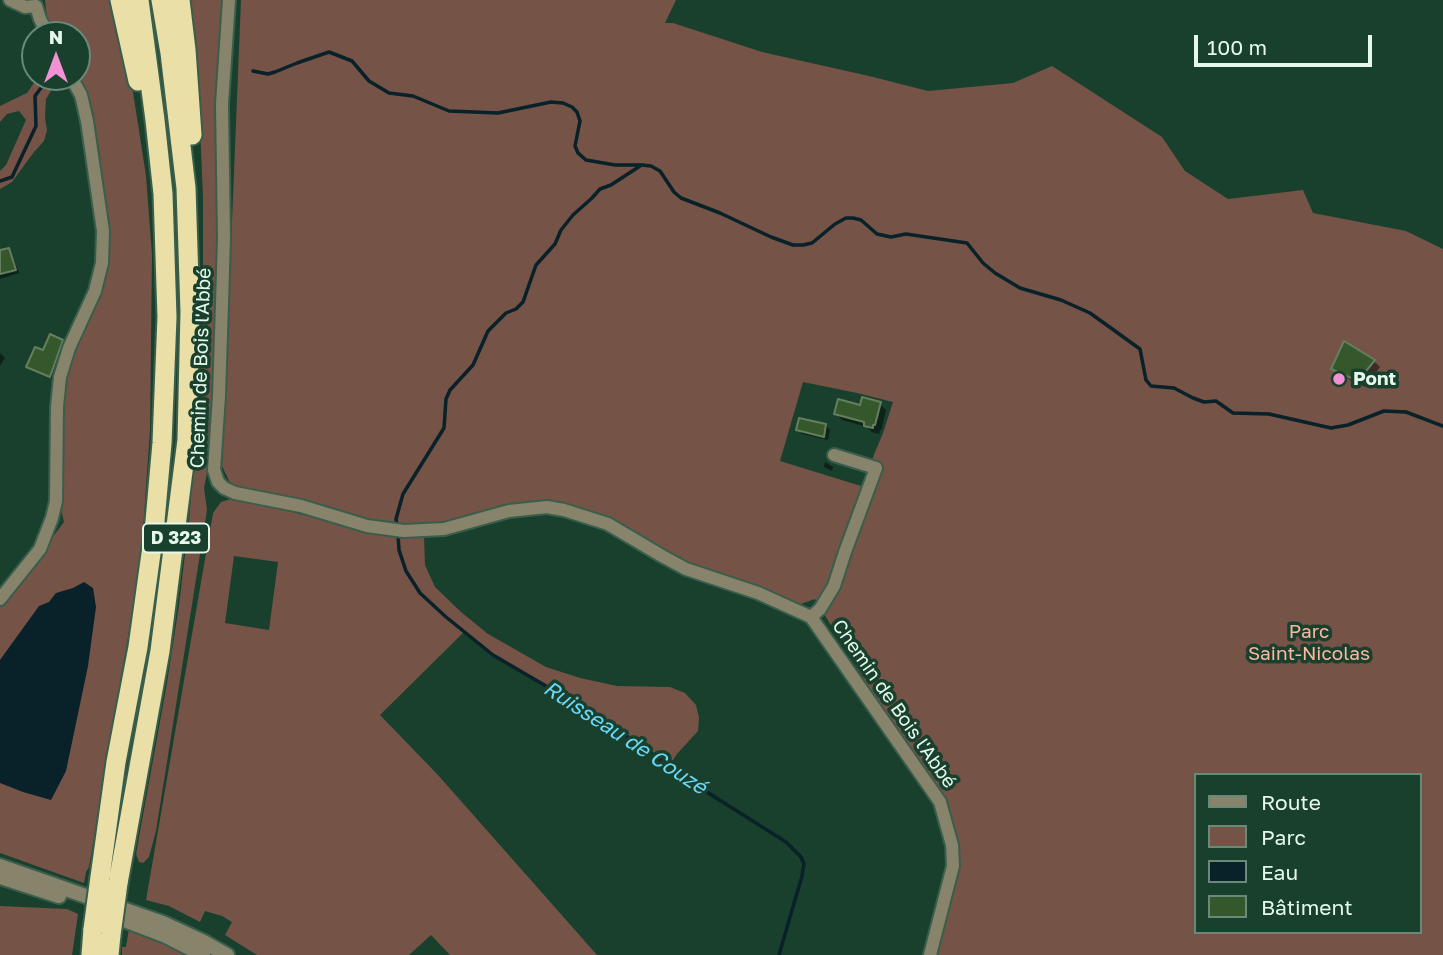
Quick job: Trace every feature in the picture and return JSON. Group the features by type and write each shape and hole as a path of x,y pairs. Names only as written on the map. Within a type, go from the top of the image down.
{"highway":[{"path":"120,0 143,108 151,166 163,194"},
{"name":"D 323","path":"91,955 102,932 109,880 117,762 138,647 154,532 162,443 167,317 163,194 139,0"},
{"name":"D 323","path":"109,880 160,651 187,440 190,312 186,188 162,0"},
{"path":"180,0 193,151 186,188"},
{"name":"D 323","path":"102,932 109,955"}],"street":[{"path":"10,0 25,7 36,3 41,21"},
{"name":"Chemin de Bois l'Abbé","path":"229,0 222,104 223,278 214,470 216,479 235,493 280,501 367,526 404,531 444,529 509,511 547,507 564,510 608,524 686,569 758,593 811,617 940,802 952,845 953,866 930,955"},
{"path":"0,599 40,549 52,518 56,501 60,377 69,348 95,291 102,263 103,231 89,134 79,91"},
{"path":"811,617 820,609 834,586 876,468 834,455"},
{"path":"0,866 163,923 227,955"},
{"path":"0,877 148,929 203,955"}],"green space":[{"path":"45,0 112,0 130,74 138,124 146,176 152,255 150,430 142,544 89,867 84,883 0,853 0,607 64,522 60,505 64,381 109,263 99,150 93,111 84,91 91,91 91,21 49,21"},
{"path":"188,0 225,0 217,337 210,458 204,488 207,510 156,831 149,857 143,863 139,862 136,854 179,605 200,384 203,198 200,127"},
{"name":"Parc Saint-Nicolas","path":"241,0 676,0 665,23 673,23 762,52 928,91 1013,83 1052,66 1162,137 1185,171 1228,199 1303,190 1313,213 1406,231 1443,249 1443,955 934,955 957,872 952,824 815,599 798,605 680,561 580,509 423,527 391,525 232,487 222,466","holes":["803,382 893,402 861,486 780,461"]},
{"path":"51,91 46,99 47,130 44,141 12,182 0,189 0,171 6,165 26,120 19,111 7,114 0,122 0,106 27,93"},
{"path":"234,498 378,533 424,536 425,565 435,587 488,634 546,667 617,686 670,687 685,693 696,705 698,731 669,766 599,717 493,655 464,632 380,715 438,775 597,955 450,955 431,935 409,955 257,955 225,935 232,922 222,916 205,911 200,922 169,906 146,900 213,513 221,502","holes":["234,556 278,562 269,630 225,623"]},
{"path":"0,906 67,909 78,914 72,955 0,955"},
{"path":"129,929 151,937 187,955 122,955"}],"water":[{"path":"84,582 93,588 96,607 88,666 66,771 51,800 0,783 0,660 39,606 49,602 56,593"}],"building":[{"path":"9,248 16,270 0,274 0,250"},
{"path":"50,334 63,340 50,377 26,367 35,347 43,350"},
{"path":"1344,341 1375,360 1358,381 1331,369"},
{"path":"862,397 881,402 873,428 864,426 864,422 834,414 838,399 860,405"},
{"path":"799,418 826,424 824,437 796,430"}],"waterway":[{"path":"253,71 268,74 329,52 352,61 369,81 389,93 413,96 449,111 498,113 551,102 563,103 577,112 580,121 575,146 586,160 615,165 651,166 660,171 681,198 793,245 812,243 846,218 861,220 877,234 891,237 906,234 967,243 995,273 1020,288 1061,300 1090,313 1140,349 1146,380 1151,386 1174,388 1204,402 1216,401 1233,413 1269,414 1331,428 1348,425 1384,411 1406,412 1443,426"},
{"path":"0,181 12,177 36,126 35,96 39,91"},
{"name":"Ruisseau de Couzé","path":"397,526 396,519 403,494 444,428 446,399 450,390 473,365 488,331 506,313 523,302 536,265 555,244 561,230 573,215 600,189 640,166"},
{"name":"Ruisseau de Couzé","path":"398,535 399,550 406,571 420,593 493,655 599,717 710,794 786,842 801,857 804,864 802,876 779,955"}],"place":[{"name":"Pont","path":"1339,379"}]}
